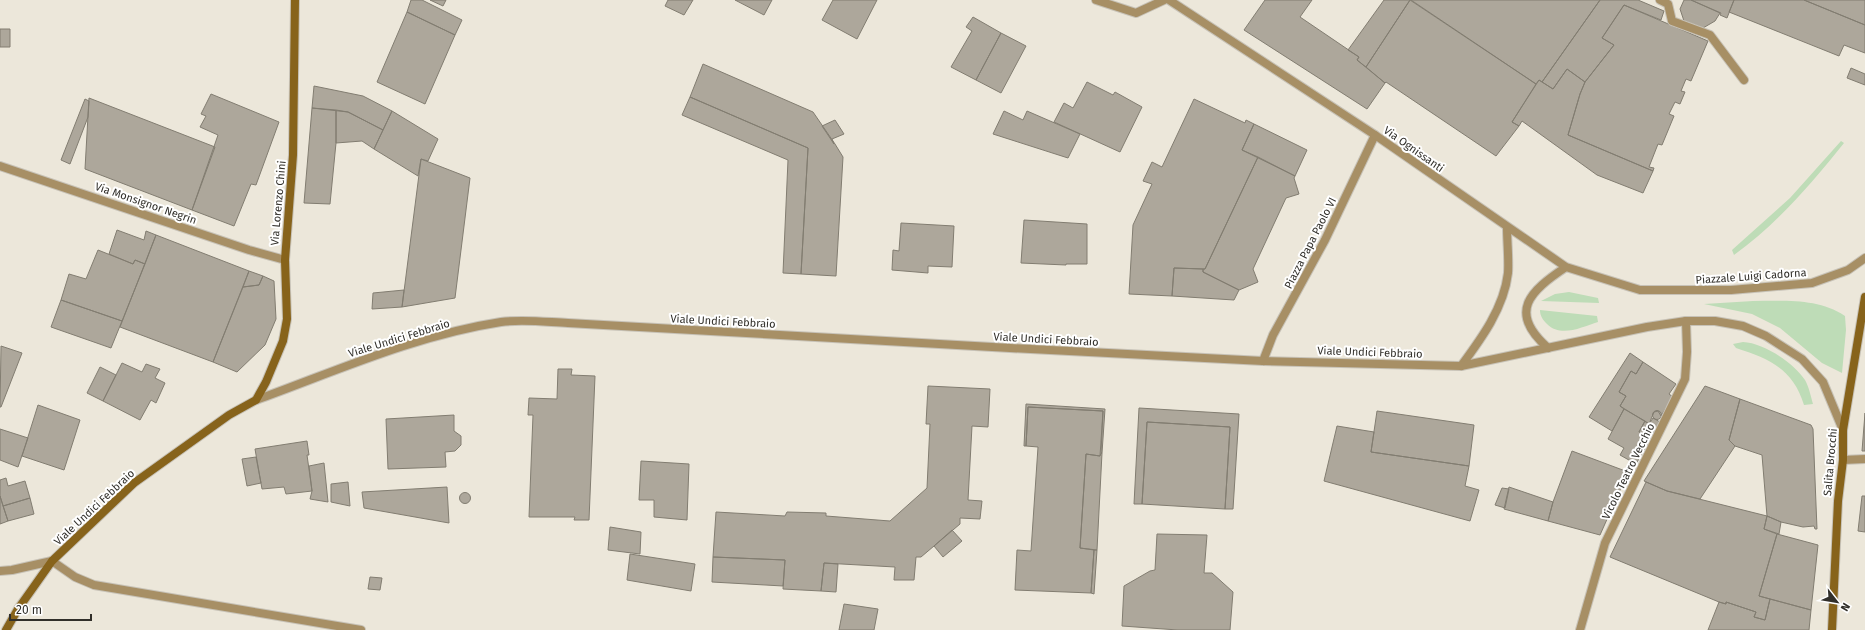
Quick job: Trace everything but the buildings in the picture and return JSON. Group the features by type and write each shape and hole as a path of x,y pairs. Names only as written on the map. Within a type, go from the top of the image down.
{"main road":[{"name":"Via Lorenzo Chini","path":"256,400 261,394 277,357 287,319 285,260 293,155 296,0"},
{"name":"Salita Brocchi","path":"1832,630 1838,501 1843,460 1843,430 1865,297"},
{"name":"Viale Undici Febbraio","path":"6,630 18,609 52,561 134,483 229,415 256,400"}],"street":[{"path":"1096,0 1136,13 1164,0"},
{"name":"Via Ognissanti","path":"1169,0 1375,135 1507,227 1566,266 1640,290 1657,291"},
{"path":"1660,0 1668,4 1672,20 1710,36 1744,80"},
{"name":"Piazza Papa Paolo VI","path":"1263,361 1273,335 1326,240 1375,135"},
{"name":"Via Monsignor Negrin","path":"0,166 249,250 285,260"},
{"path":"1461,366 1488,329 1503,296 1508,273 1507,227"},
{"name":"Piazzale Luigi Cadorna","path":"1657,291 1731,290 1812,283 1848,270 1865,258"},
{"path":"1548,348 1538,339 1527,320 1528,302 1533,293 1566,266"},
{"name":"Viale Undici Febbraio","path":"256,400 384,353 443,335 502,322 561,322 1263,361 1461,366 1617,333 1686,321 1715,320 1743,326 1766,336 1802,359 1824,382 1843,430"},
{"name":"Vicolo Teatro Vecchio","path":"1580,630 1605,542 1685,379 1688,352 1686,321"},
{"path":"1843,460 1865,459"},
{"path":"0,570 12,570 52,561"},
{"name":"Viale Undici Febbraio","path":"52,561 75,577 94,585 361,630"}],"green space":[{"path":"1841,141 1844,143 1793,203 1765,230 1734,255 1732,250 1790,198"},
{"path":"1569,292 1598,298 1599,303 1541,301 1555,294"},
{"path":"1753,301 1789,301 1812,303 1835,310 1845,316 1846,330 1842,373 1822,363 1780,328 1752,314 1704,304"},
{"path":"1540,310 1597,316 1598,322 1579,329 1565,331 1559,330 1553,328 1543,319"},
{"path":"1743,342 1751,343 1769,350 1794,367 1805,380 1813,404 1804,405 1794,382 1779,367 1759,356 1736,348 1733,344"}]}
